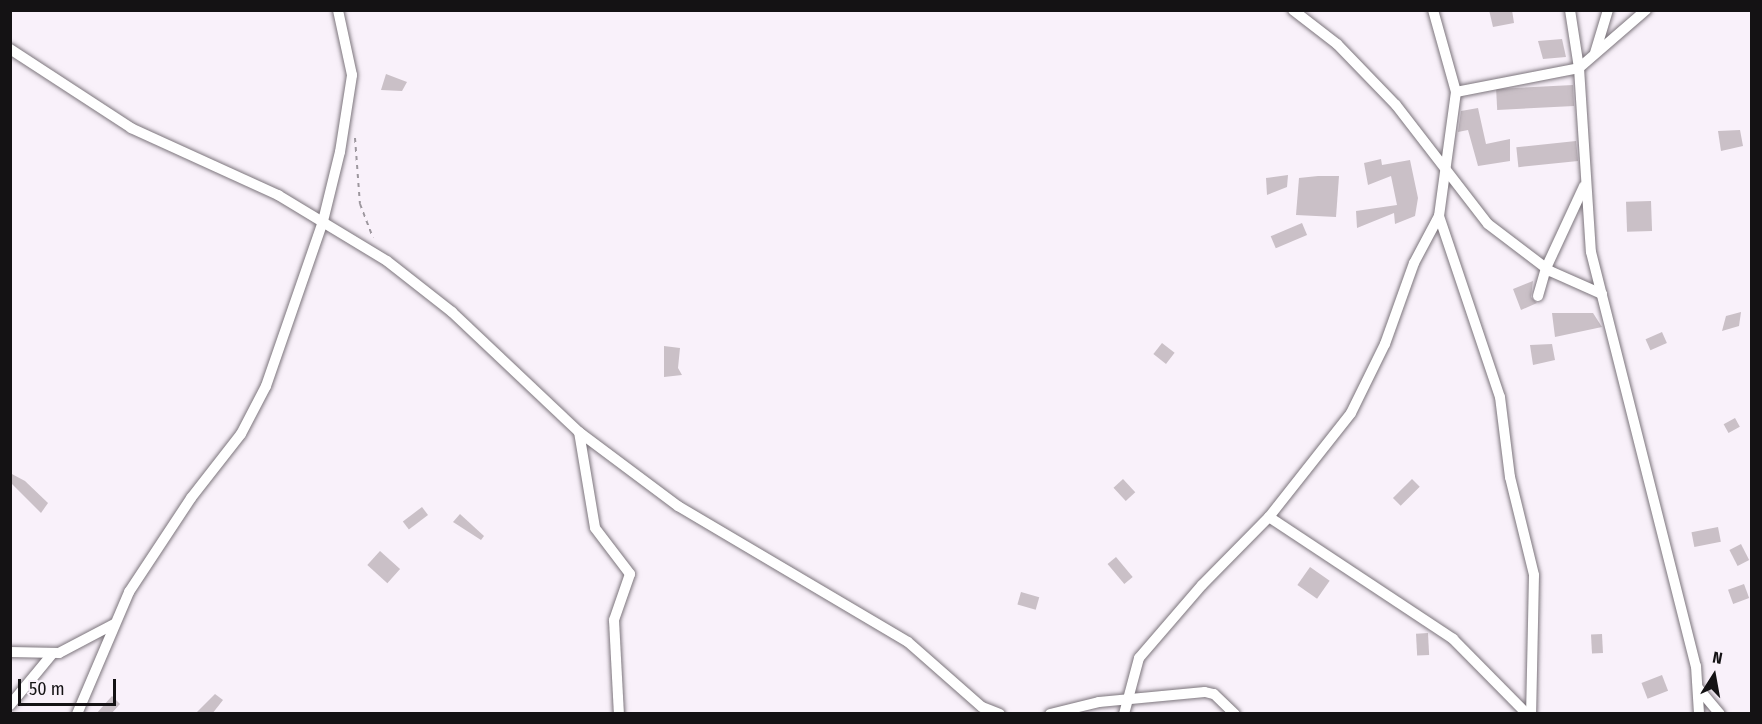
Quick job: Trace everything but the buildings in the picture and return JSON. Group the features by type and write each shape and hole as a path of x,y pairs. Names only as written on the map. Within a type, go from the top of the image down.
{"street":[{"path":"77,714 129,592 191,498 242,434 266,386 323,221 352,85 338,10"},
{"path":"1293,10 1337,44 1445,165 1488,224 1546,268 1602,294"},
{"path":"1124,714 1130,701 1139,658 1202,585 1269,517 1351,413 1385,344 1414,263 1439,216 1456,92 1433,10"},
{"path":"1570,10 1579,68 1592,252 1698,688 1699,714"},
{"path":"1595,55 1608,10"},
{"path":"1456,92 1579,68 1646,10"},
{"path":"10,49 131,128 278,195 381,257 452,312 579,432 678,506 908,642 982,707 1000,714"},
{"path":"1538,296 1546,268 1586,183"},
{"path":"1439,216 1500,397 1510,477 1533,565 1529,714"},
{"path":"579,432 595,528 630,574 614,620 619,714"},
{"path":"1269,517 1453,639 1529,714"},
{"path":"10,705 53,653 114,624"},
{"path":"10,652 53,653"},
{"path":"1698,688 1720,714"},
{"path":"1050,714 1099,702 1130,701 1205,692 1214,694 1235,714"}],"path":[{"path":"355,136 360,204 381,257"}]}
